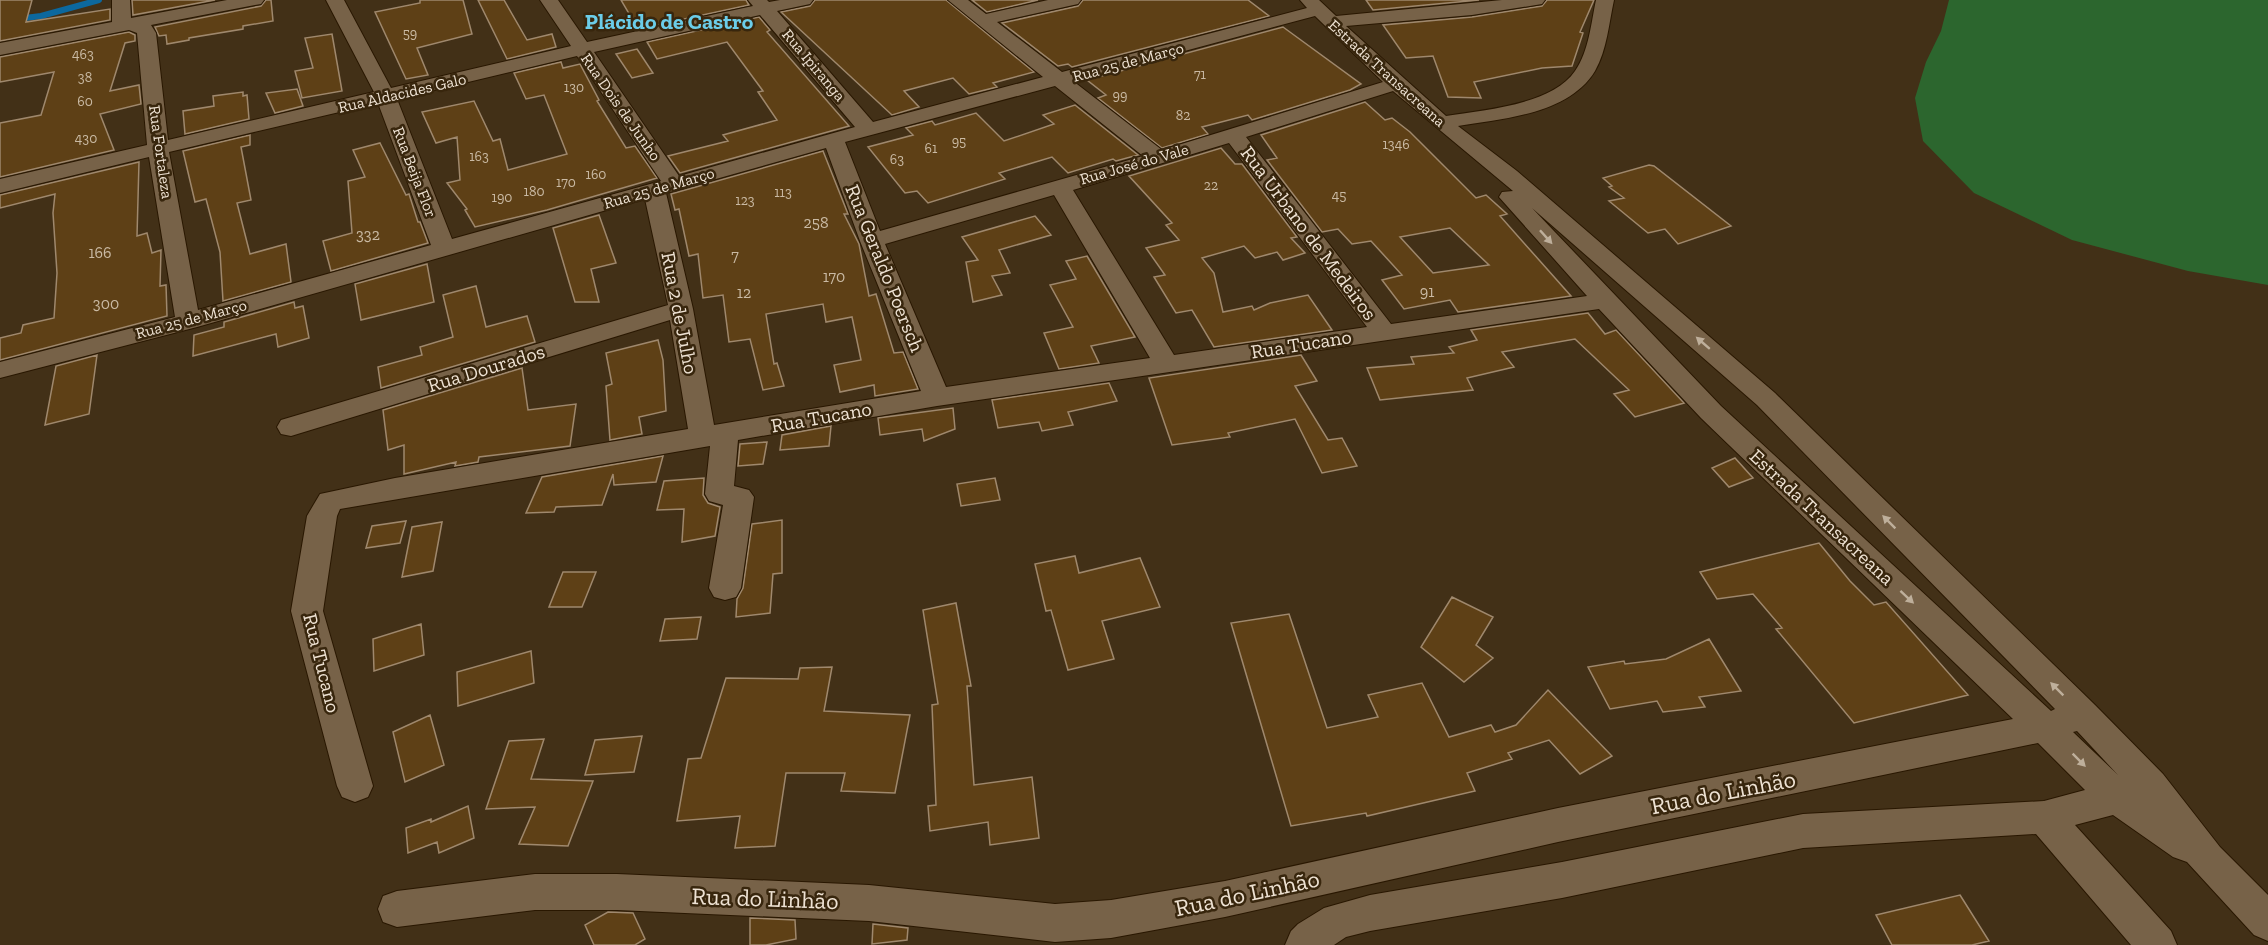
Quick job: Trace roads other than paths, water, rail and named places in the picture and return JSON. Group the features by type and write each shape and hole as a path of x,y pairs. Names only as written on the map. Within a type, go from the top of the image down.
{"street":[{"name":"Rua Fortaleza","path":"120,0 121,21 134,25 147,33 158,149 188,321"},
{"path":"0,49 255,0"},
{"name":"Rua Beija Flor","path":"335,0 386,97 444,249"},
{"name":"Rua Dois de Junho","path":"549,0 582,49 664,186"},
{"name":"Rua Aldacides Galo","path":"0,186 386,97 762,4 804,0"},
{"path":"957,0 1159,158"},
{"path":"982,20 1072,0"},
{"name":"Rua 25 de Março","path":"0,370 188,321 833,139 1319,11 1472,10 1536,0"},
{"path":"1442,123 1530,105 1564,92 1581,77 1592,54 1605,0"},
{"name":"Rua Ipiranga","path":"762,4 869,130"},
{"name":"Estrada Transacreana","path":"1319,11 1395,84 1466,145 1605,302 1712,412 2045,727 2134,792 2206,859 2268,922"},
{"name":"Rua José do Vale","path":"872,241 1159,158 1395,84"},
{"name":"Rua Urbano de Medeiros","path":"1233,134 1384,332"},
{"name":"Rua Geraldo Poersch","path":"833,139 872,241 937,397"},
{"name":"Estrada Transacreana","path":"1466,145 1509,176 1766,399 2083,715 2134,792"},
{"name":"Rua 2 de Julho","path":"664,186 681,309 714,436 720,472 719,494 738,497 725,588"},
{"path":"1060,186 1167,364"},
{"name":"Rua Tucano","path":"355,786 307,611 322,516 330,501 452,478 937,397 1605,302"},
{"name":"Rua Dourados","path":"291,427 681,309"},
{"path":"1685,384 1734,370"},
{"path":"1712,412 1766,399"},
{"name":"Rua do Linhão","path":"397,909 534,892 616,892 869,903 1055,923 1111,920 1225,899 1558,825 2045,727 2083,715"},
{"path":"1305,945 1312,937 1338,921 1562,880 1803,831 2044,817 2134,792"},
{"path":"2044,817 2157,945"}],"waterway":[{"path":"0,21 41,16 99,0"}],"district":[{"name":"Plácido de Castro","path":"669,21"}]}
